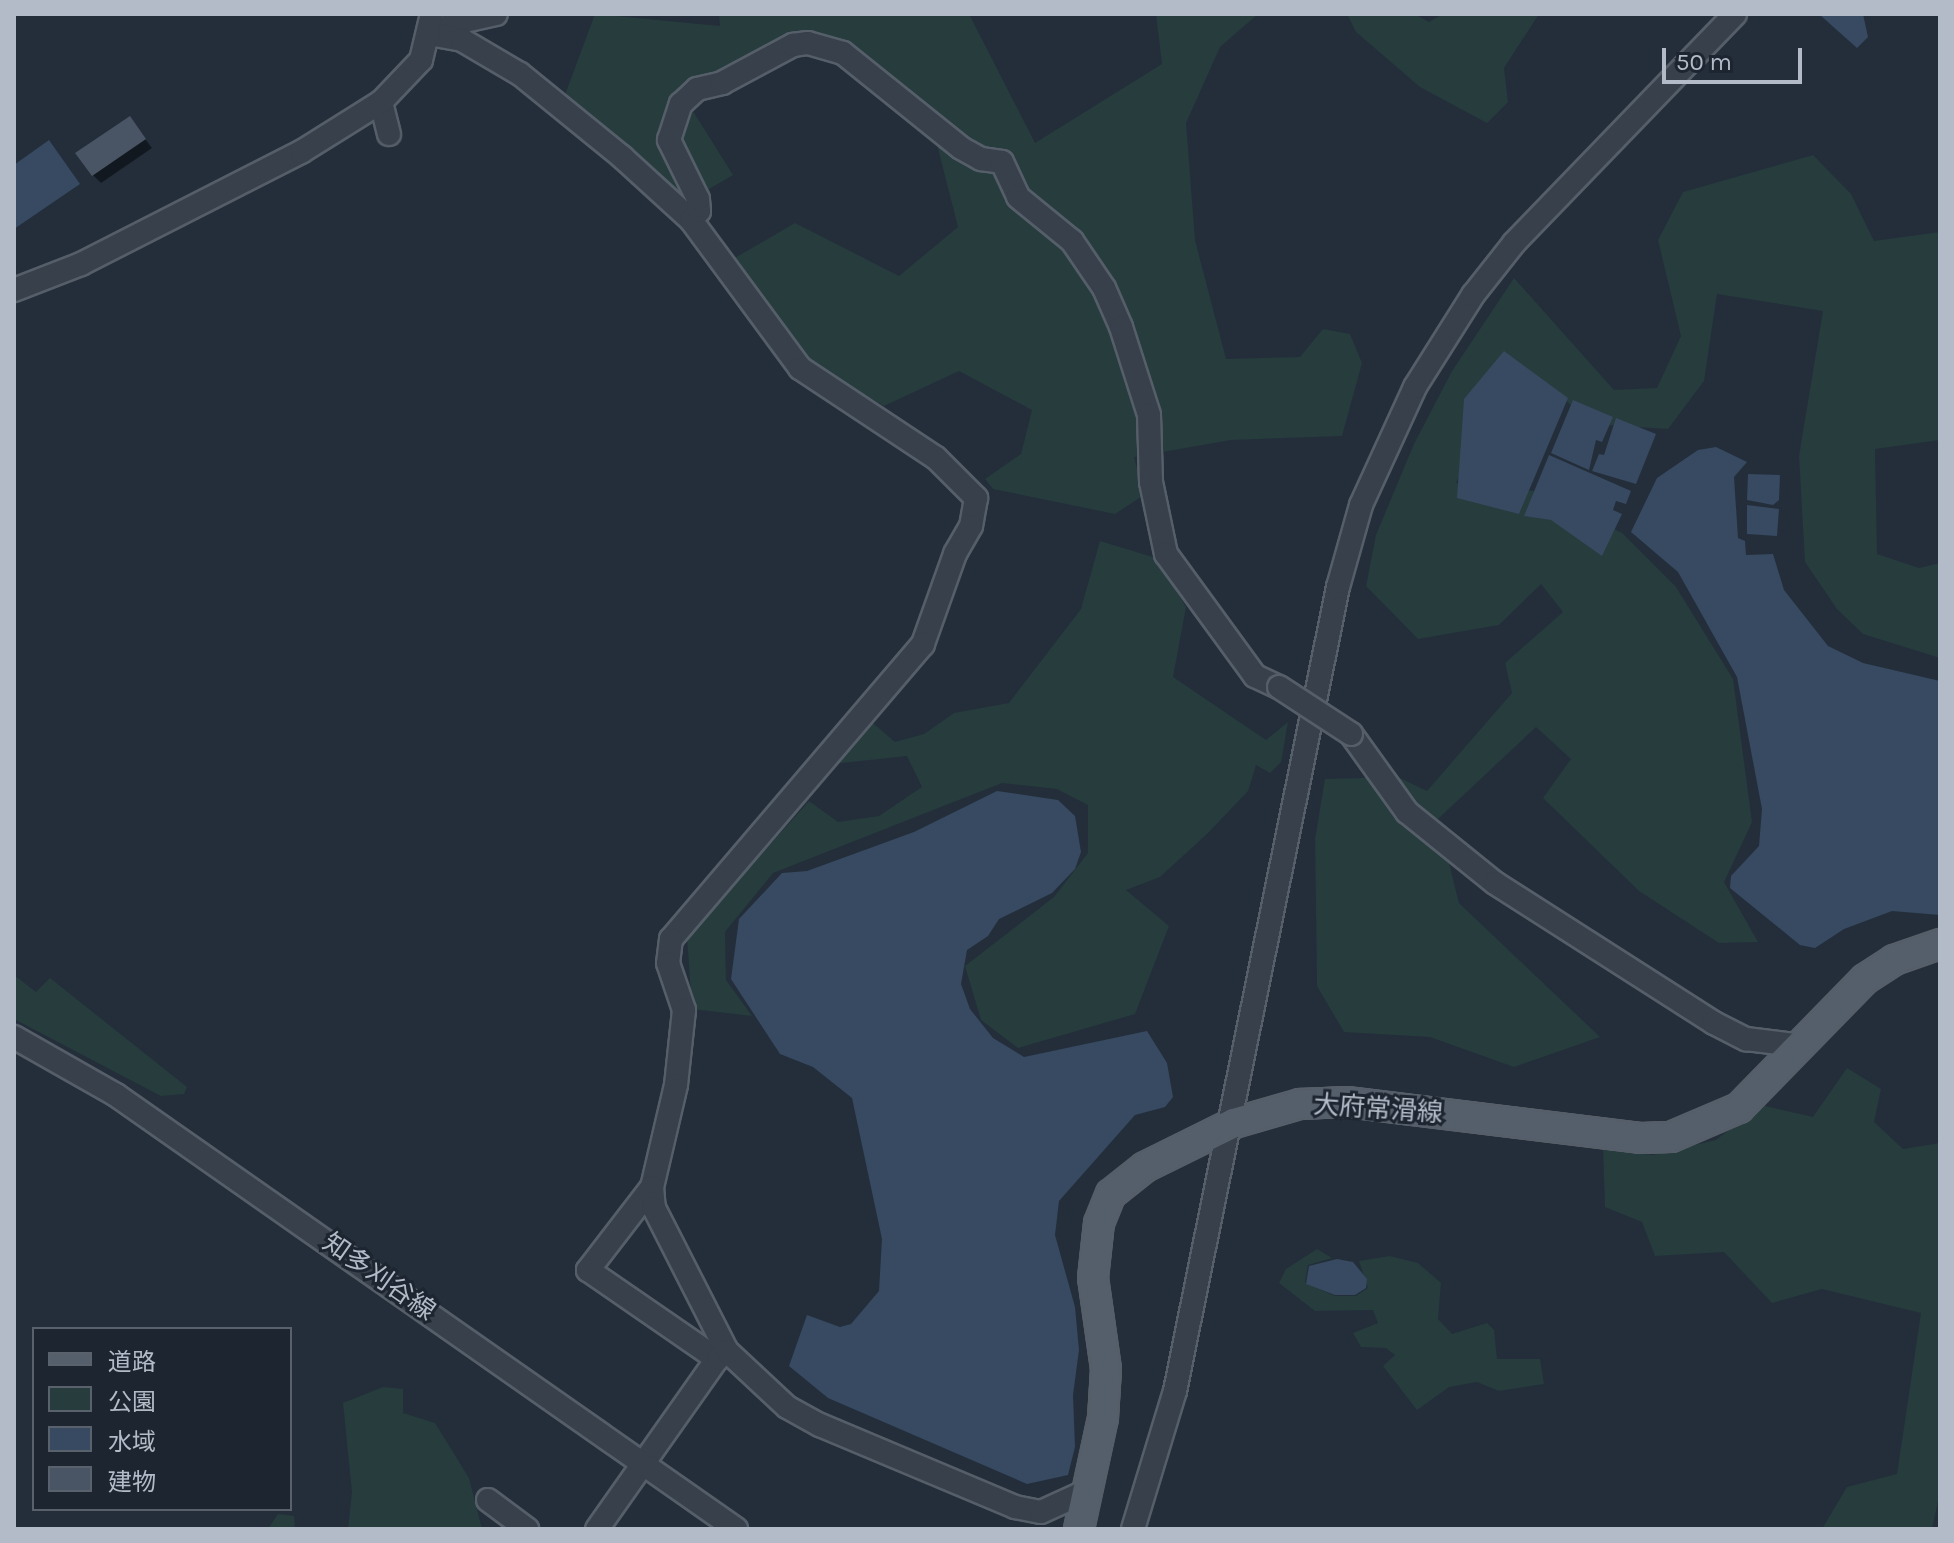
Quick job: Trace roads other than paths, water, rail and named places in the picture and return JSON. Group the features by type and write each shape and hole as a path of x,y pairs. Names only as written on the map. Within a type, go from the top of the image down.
{"main road":[{"name":"大府常滑線","path":"1079,1529 1089,1490 1106,1369 1093,1278 1099,1223 1111,1194 1136,1174 1234,1123 1300,1104 1347,1102 1640,1138 1671,1137 1739,1108 1803,1046 1865,979 1894,960 1940,944"}],"street":[{"path":"14,290 81,264 287,159 381,102 421,60 443,25 496,14"},
{"path":"1133,1529 1175,1391 1234,1123 1338,587 1361,505 1389,438 1441,343 1514,243 1735,14"},
{"path":"443,25 462,40 520,74 691,220 800,368 936,458 972,489 977,510 923,644 671,939 668,963 684,1010 676,1085 652,1187 654,1208 722,1355"},
{"path":"691,220 699,211 698,199 669,140 681,104 697,89 722,83 793,45 808,43 843,53 961,148 981,159 1002,162 1018,197 1072,241 1104,288 1121,327 1149,415 1151,482 1166,554 1255,676 1279,687 1351,734 1407,812 1495,883 1714,1023 1746,1039 1803,1046"},
{"path":"381,102 389,134"},
{"name":"知多刈谷線","path":"14,1037 116,1095 736,1529"},
{"path":"652,1187 588,1270 722,1355 787,1407 820,1425 1015,1507 1041,1512 1089,1490"},
{"path":"597,1529 722,1355"},
{"path":"488,1500 527,1529"}],"water":[{"path":"1863,14 1868,37 1857,48 1820,15"},
{"path":"49,140 80,184 14,229 14,165"},
{"path":"1504,351 1568,398 1519,514 1457,498 1464,399"},
{"path":"1573,400 1613,417 1602,442 1596,440 1589,470 1551,453"},
{"path":"1616,418 1656,434 1636,484 1592,471 1599,454 1604,455"},
{"path":"1716,447 1747,462 1734,477 1738,538 1745,541 1746,555 1773,554 1784,590 1828,646 1863,663 1940,681 1940,915 1892,911 1844,929 1815,948 1800,945 1730,888 1731,876 1759,846 1762,809 1737,677 1678,572 1631,532 1657,478 1698,450"},
{"path":"1549,455 1631,491 1626,504 1616,501 1613,510 1622,514 1602,556 1551,520 1524,516"},
{"path":"1748,474 1780,475 1779,500 1773,505 1747,500"},
{"path":"1747,505 1779,509 1777,536 1747,534"},
{"path":"997,791 1058,800 1075,816 1081,852 1075,869 1052,893 999,919 988,936 967,950 961,984 970,1009 993,1038 1024,1057 1147,1031 1167,1063 1173,1097 1165,1107 1135,1115 1059,1201 1055,1235 1075,1307 1079,1350 1073,1395 1075,1447 1068,1475 1027,1484 828,1398 789,1366 807,1315 840,1327 851,1324 879,1291 882,1239 852,1098 813,1067 780,1054 731,979 739,919 782,873 807,871 914,832"},
{"path":"1337,1259 1353,1262 1367,1279 1366,1288 1355,1295 1335,1295 1306,1284 1309,1266"}]}
